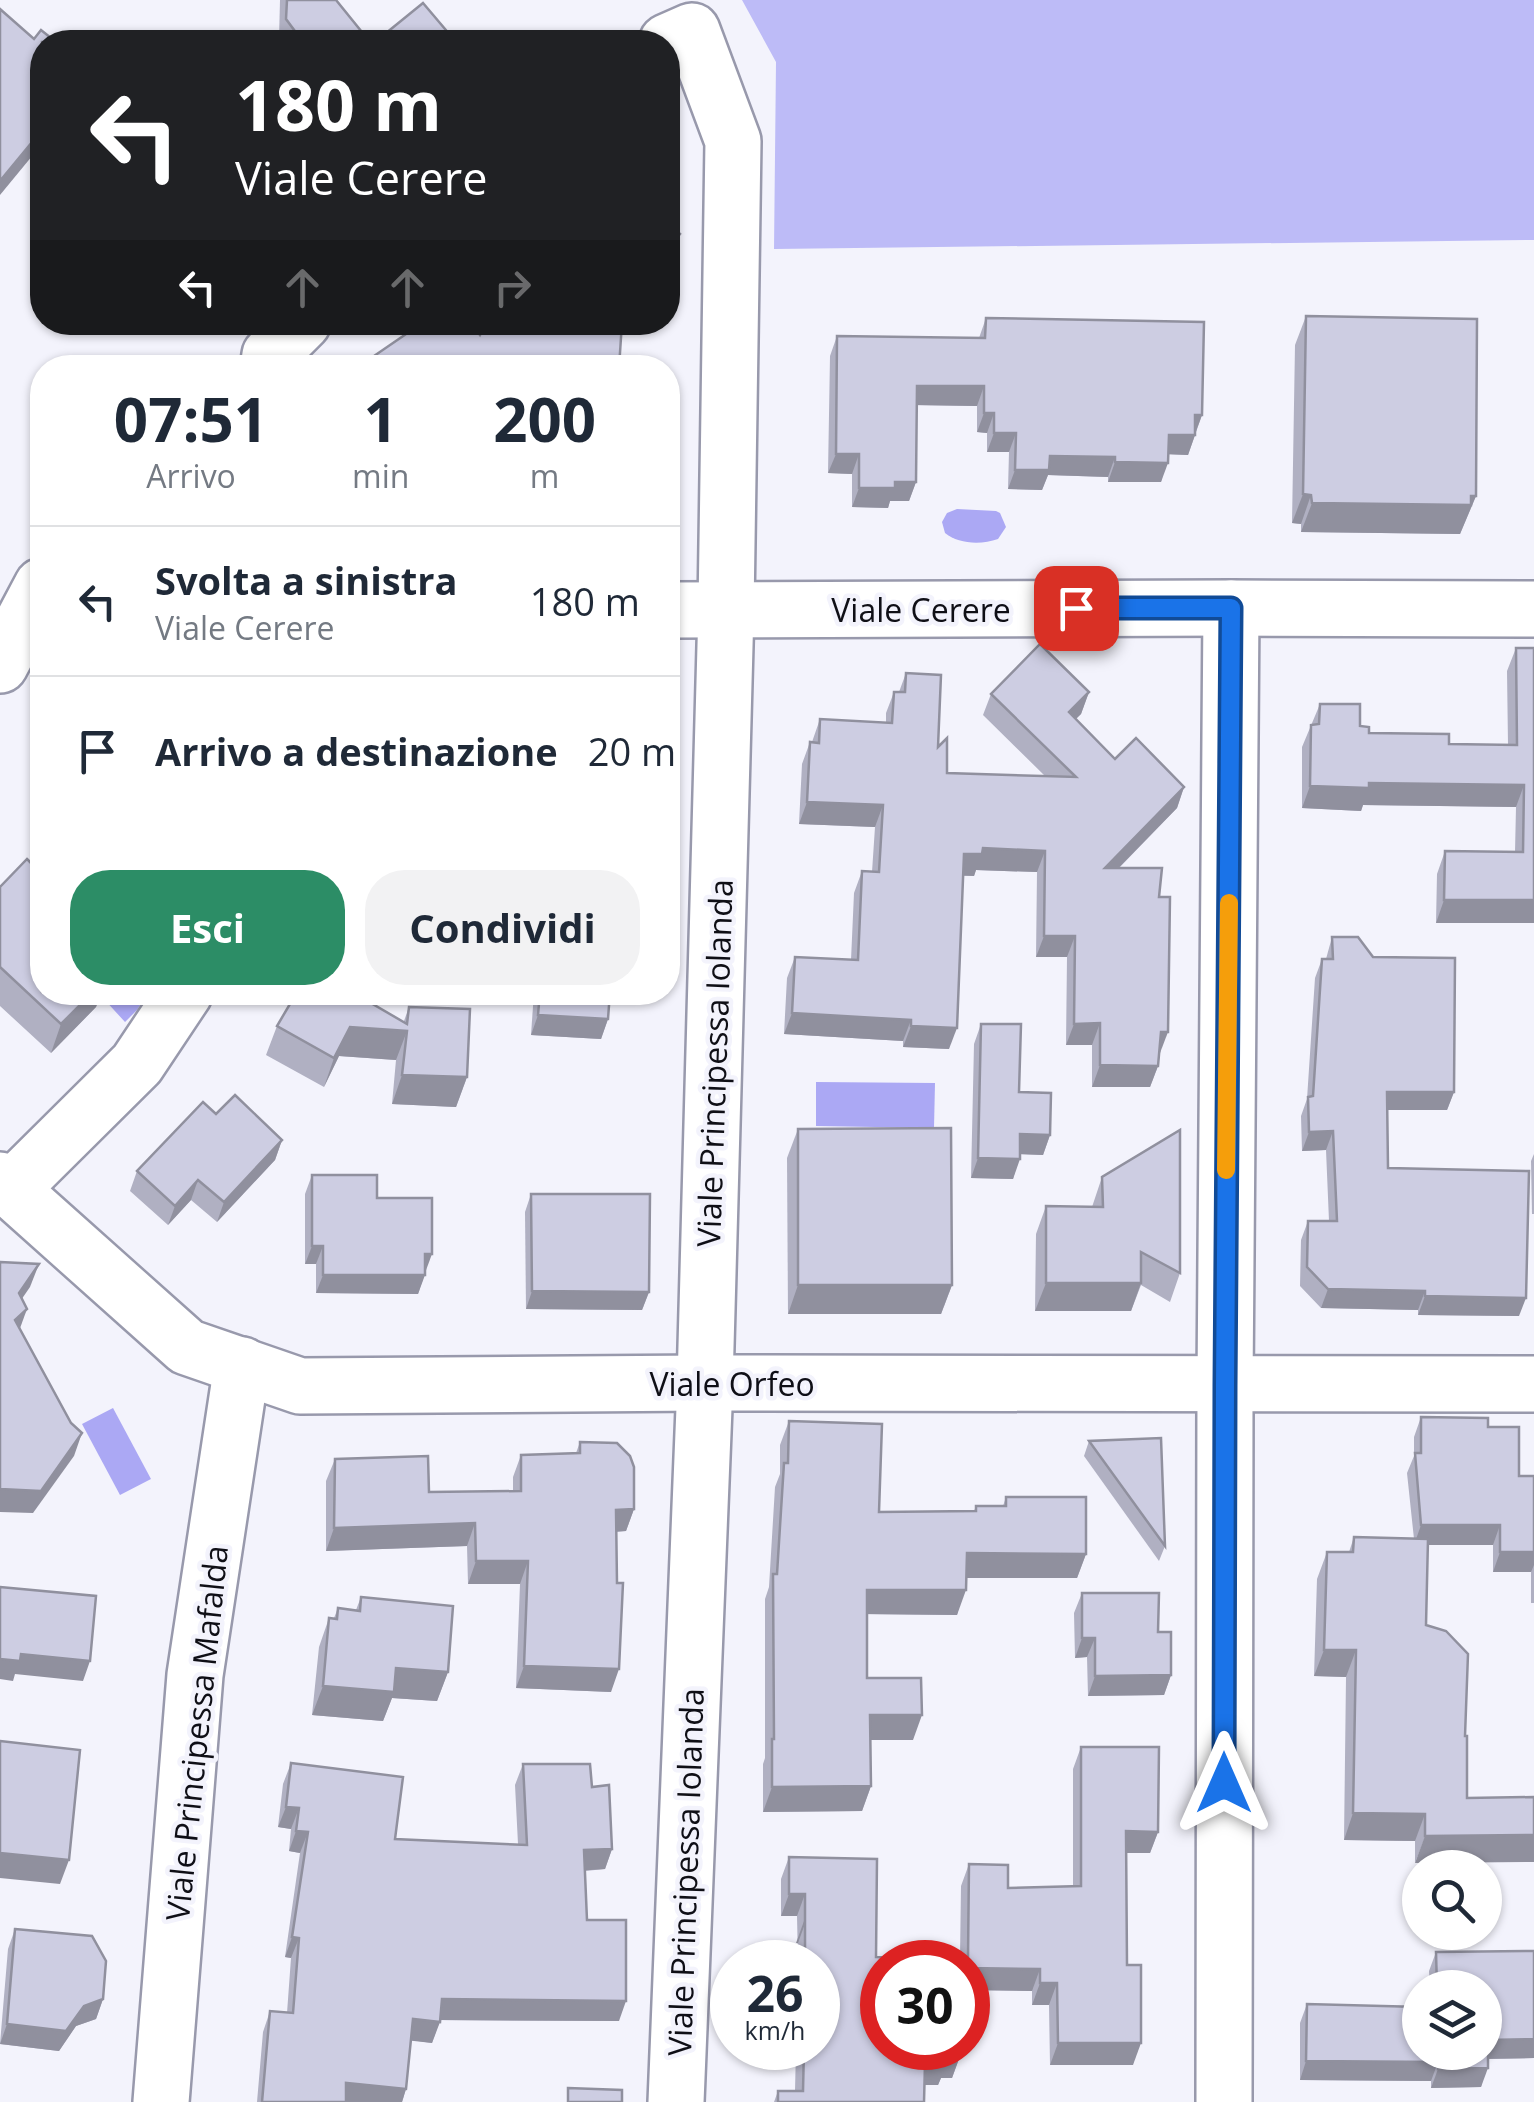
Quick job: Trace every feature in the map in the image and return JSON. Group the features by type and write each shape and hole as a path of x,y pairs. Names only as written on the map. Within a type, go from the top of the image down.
{"street":[{"name":"Viale Principessa Iolanda","path":"676,2102 704,1382 726,609 734,141 680,37"},
{"path":"270,355 289,335"},
{"path":"1224,2102 1231,608"},
{"path":"0,665 30,609"},
{"name":"Viale Cerere","path":"680,610 1534,610"},
{"path":"5,1184 138,1064 177,1005"},
{"name":"Viale Orfeo","path":"5,1184 188,1347 300,1386 704,1382 1534,1384"},
{"name":"Viale Principessa Mafalda","path":"160,2102 195,1675 242,1366"}],"shaded area":[{"path":"742,0 1534,0 1534,240 774,249 776,62"},
{"path":"957,509 996,511 1006,527 998,539 991,541 956,539 945,533 942,522 947,513"},
{"path":"109,1005 140,1005 125,1022"},
{"path":"816,1082 935,1083 934,1128 816,1126"},
{"path":"113,1408 151,1479 120,1495 82,1424"}],"building":[{"path":"287,0 336,0 360,30 294,30 286,19"},
{"path":"423,3 446,30 390,30"},
{"path":"0,9 30,35 30,145 0,181"},
{"path":"1306,316 1477,319 1476,496 1471,496 1471,505 1312,503 1311,495 1303,494"},
{"path":"986,318 1204,322 1202,415 1195,415 1195,435 1169,435 1168,463 1050,456 1049,470 1015,470 1016,433 994,433 994,413 984,413 984,386 917,386 916,482 895,482 895,488 859,488 859,454 836,454 837,336 985,338"},
{"path":"405,335 621,335 620,355 375,355"},
{"path":"1040,644 1089,692 1069,712 1115,759 1136,738 1184,787 1105,868 1162,868 1159,897 1170,897 1168,1032 1161,1032 1158,1066 1100,1065 1100,1023 1074,1024 1075,936 1044,936 1045,851 983,848 982,854 964,854 957,1028 911,1026 911,1020 792,1013 795,957 858,960 862,871 879,872 883,805 807,802 810,742 819,743 820,719 892,723 894,692 905,692 906,673 941,675 938,747 947,738 947,773 1076,777 991,694"},
{"path":"1516,648 1534,648 1534,900 1444,900 1445,851 1523,852 1524,785 1310,786 1311,725 1319,724 1320,704 1360,704 1360,726 1369,727 1369,733 1449,734 1449,744 1517,745"},
{"path":"27,859 30,862 30,995 0,967 0,887"},
{"path":"1332,937 1358,937 1373,957 1455,958 1454,1092 1387,1092 1388,1168 1529,1171 1526,1298 1328,1289 1307,1267 1308,1221 1337,1221 1333,1131 1309,1132 1308,1097 1313,1096 1322,959 1333,959"},
{"path":"41,1005 80,1005 61,1024"},
{"path":"289,1005 374,1005 407,1024 409,1007 470,1009 467,1077 402,1075 407,1031 350,1027 334,1058 277,1026"},
{"path":"539,1005 609,1005 608,1019 538,1015"},
{"path":"981,1024 1021,1024 1019,1092 1051,1093 1050,1135 1020,1134 1020,1159 978,1158"},
{"path":"235,1095 282,1140 224,1202 198,1180 175,1206 137,1171 203,1102 216,1114"},
{"path":"951,1128 952,1285 798,1285 798,1129"},
{"path":"1180,1130 1180,1273 1141,1252 1141,1283 1046,1283 1046,1206 1103,1207 1102,1177"},
{"path":"312,1175 377,1175 377,1198 432,1198 432,1254 425,1254 425,1275 323,1275 323,1246 312,1246"},
{"path":"531,1194 650,1194 649,1292 532,1291"},
{"path":"0,1262 39,1264 19,1293 27,1309 15,1320 71,1423 82,1433 41,1491 0,1489"},
{"path":"1421,1417 1488,1418 1488,1427 1519,1427 1519,1476 1534,1476 1534,1552 1500,1552 1500,1525 1421,1525 1415,1453 1421,1453"},
{"path":"789,1421 882,1424 879,1512 976,1511 976,1506 1006,1506 1006,1497 1086,1497 1086,1554 967,1553 966,1590 867,1590 867,1678 921,1678 922,1715 870,1715 871,1786 772,1787 773,1574 777,1574"},
{"path":"1161,1438 1165,1546 1089,1441"},
{"path":"580,1442 617,1443 630,1456 634,1467 634,1509 616,1510 617,1583 623,1583 619,1669 524,1666 528,1561 476,1561 475,1523 334,1528 335,1459 428,1456 429,1492 521,1491 521,1455 580,1453"},
{"path":"1354,1537 1428,1539 1426,1625 1446,1631 1468,1654 1467,1798 1534,1797 1534,1835 1425,1836 1425,1814 1353,1813 1356,1650 1324,1650 1327,1552 1353,1552"},
{"path":"0,1587 96,1596 90,1661 21,1654 20,1661 0,1659"},
{"path":"1082,1593 1159,1593 1158,1632 1171,1632 1171,1675 1095,1676 1095,1638 1082,1638"},
{"path":"361,1597 453,1606 448,1672 396,1668 394,1692 323,1686 329,1618 337,1619 338,1608 360,1611"},
{"path":"0,1741 80,1750 69,1860 0,1853"},
{"path":"1081,1747 1159,1747 1158,1832 1126,1831 1127,1965 1141,1965 1141,2043 1058,2043 1057,1983 1040,1983 1040,1969 990,1968 990,1940 968,1940 969,1864 1008,1865 1008,1888 1081,1886"},
{"path":"291,1763 403,1777 395,1839 527,1845 523,1764 590,1764 592,1787 609,1785 612,1849 584,1850 587,1920 626,1920 626,2001 442,1999 440,2022 413,2019 406,2089 346,2083 346,2102 262,2102 270,2011 293,2013 299,1938 292,1937 308,1832 296,1831 299,1808 286,1807"},
{"path":"789,1857 877,1859 876,1940 860,1940 860,2070 925,2070 924,2102 778,2102 778,2091 803,2091 803,2070 840,2070 840,1940 805,1940 805,1894 789,1894"},
{"path":"15,1929 92,1936 106,1961 103,1999 84,2006 66,2031 7,2024"},
{"path":"1534,1951 1534,2039 1502,2040 1502,1970 1436,1970 1436,1952"},
{"path":"1307,2004 1402,2007 1402,2062 1306,2061"},
{"path":"568,2088 622,2090 622,2102 568,2102"}],"slow traffic":[{"path":"1226,1170 1229,903"}],"route":[{"path":"1076,608 1231,608 1224,1783"}]}
